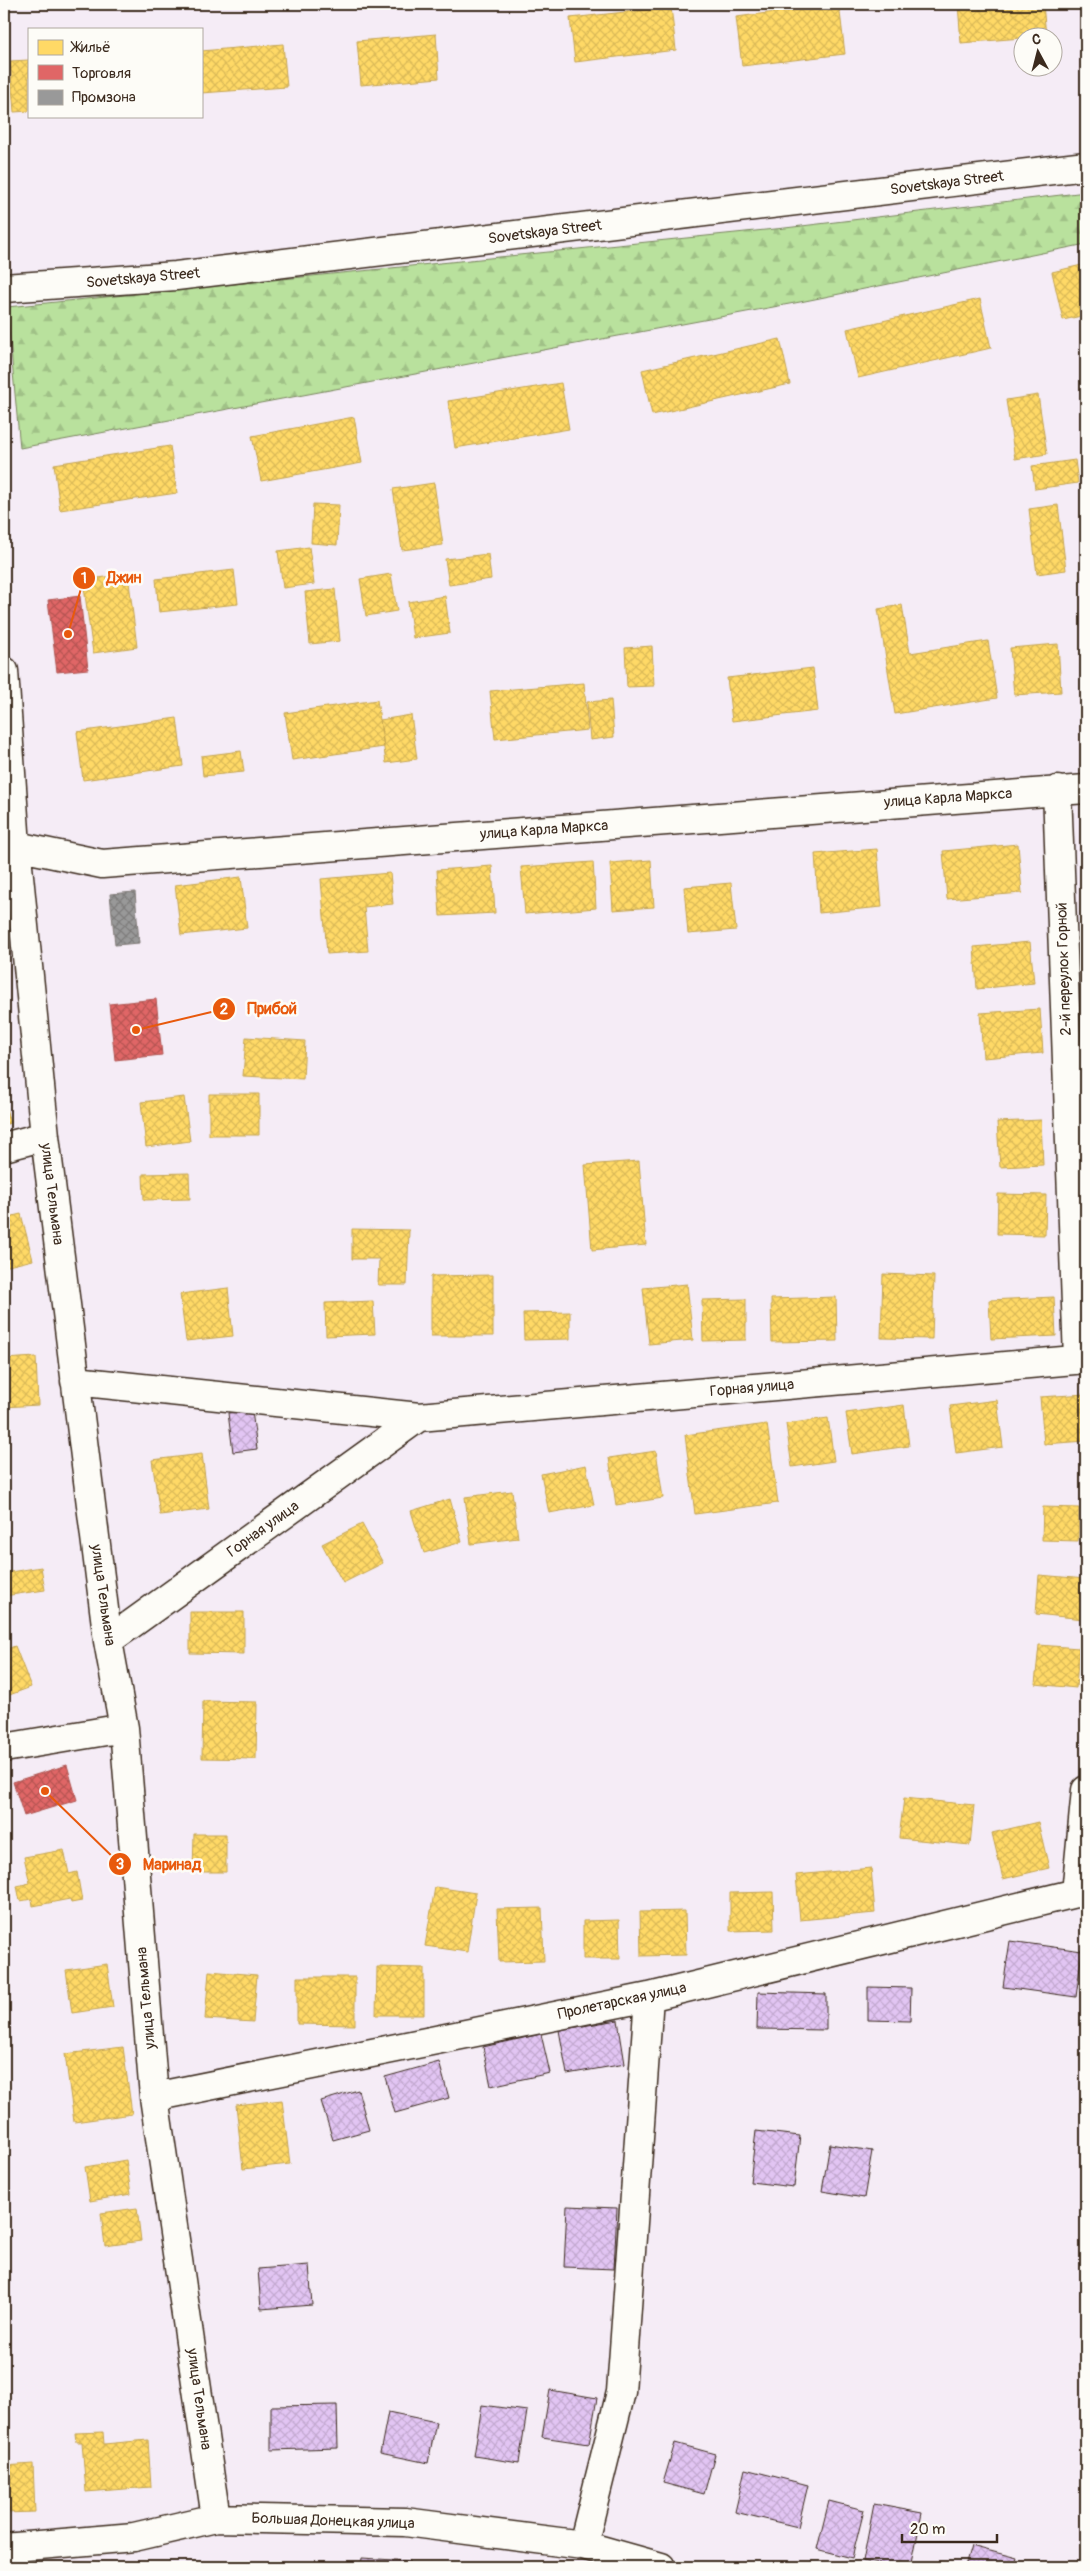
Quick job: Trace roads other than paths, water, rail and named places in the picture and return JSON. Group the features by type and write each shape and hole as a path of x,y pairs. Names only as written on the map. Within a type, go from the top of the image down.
{"street":[{"name":"Sovetskaya Street","path":"4,288 176,276 1086,166"},
{"name":"улица Тельмана","path":"4,671 10,846 108,1641 124,1728 154,2097 216,2518"},
{"name":"улица Карла Маркса","path":"10,846 102,864 1086,789"},
{"name":"2-й переулок Горной","path":"1057,790 1082,1359"},
{"path":"4,1147 45,1136"},
{"name":"Горная улица","path":"75,1381 419,1417 1082,1359"},
{"name":"Горная улица","path":"108,1641 419,1417"},
{"path":"4,1748 124,1728"},
{"path":"1081,1893 1086,1790"},
{"name":"Пролетарская улица","path":"154,2097 649,1997 1081,1893"},
{"path":"583,2545 621,2392 649,1997"},
{"name":"Большая Донецкая улица","path":"4,2548 134,2537 216,2518 405,2522 583,2545 661,2567"}],"place":[{"name":"Джин","path":"68,634"},
{"name":"Прибой","path":"136,1030"},
{"name":"Маринад","path":"45,1791"}]}
